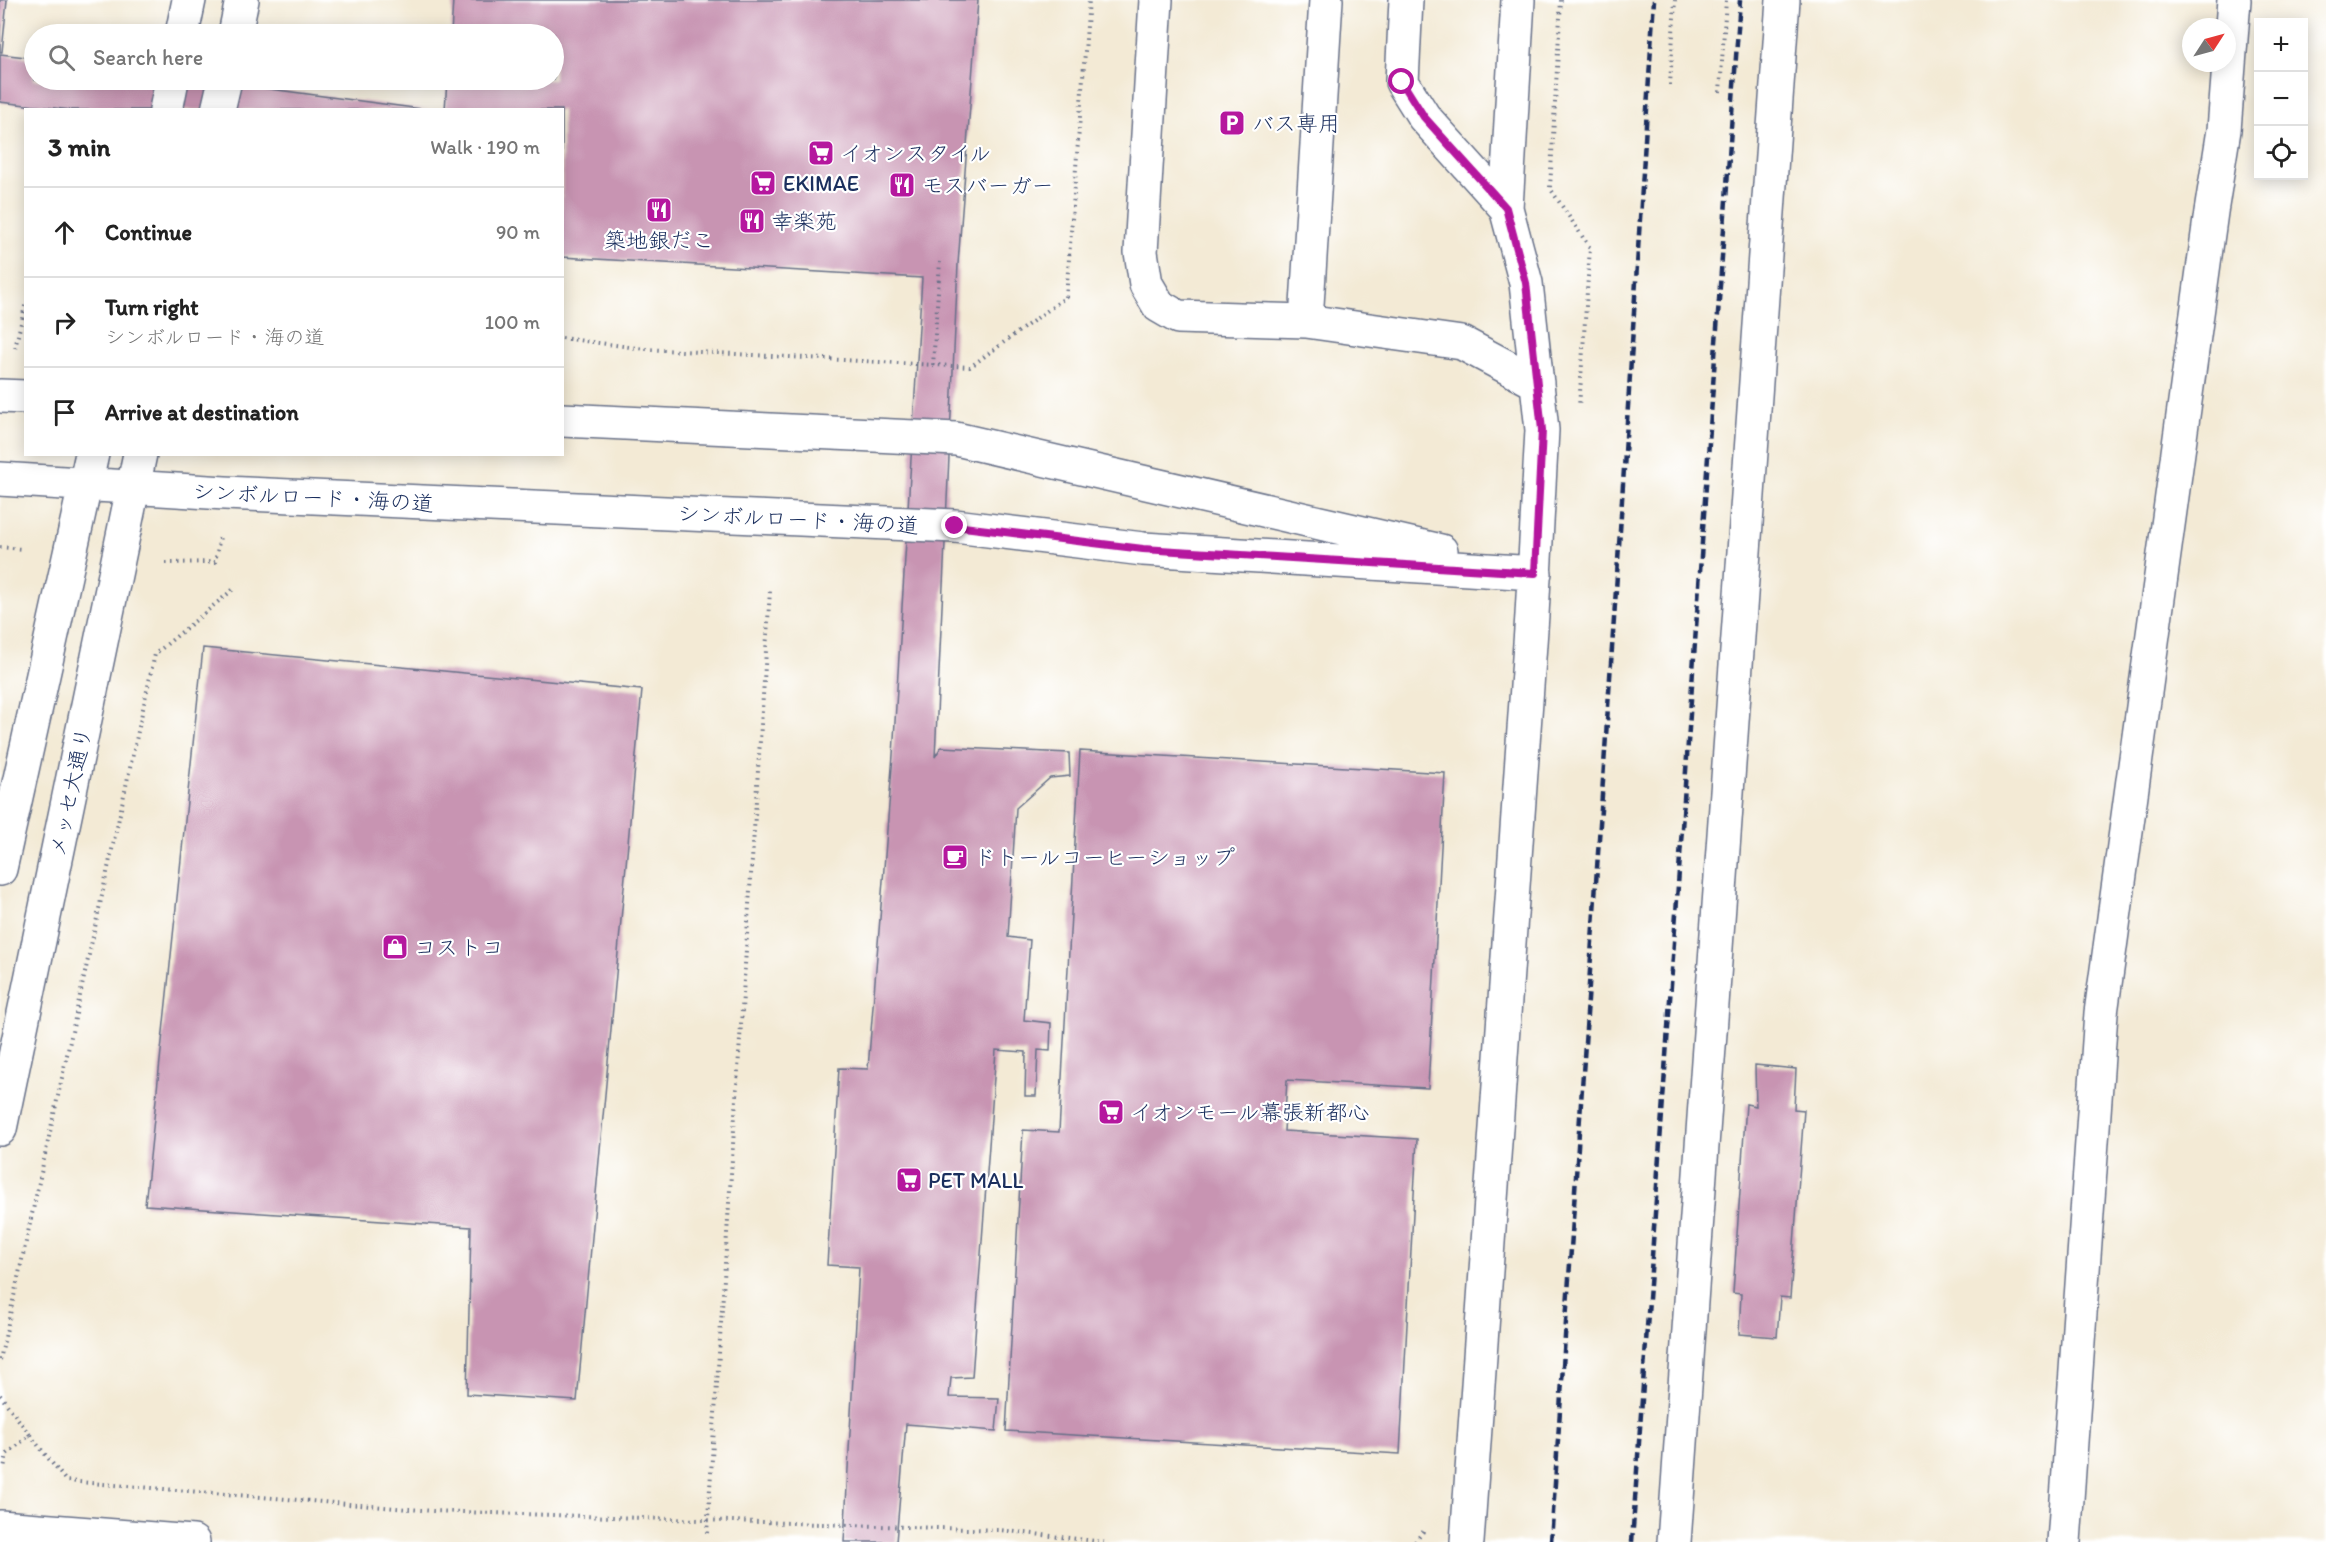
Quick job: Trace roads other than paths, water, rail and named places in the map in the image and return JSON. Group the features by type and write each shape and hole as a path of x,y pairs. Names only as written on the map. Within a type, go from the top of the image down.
{"street":[{"path":"184,24 189,0"},
{"path":"237,24 242,0"},
{"path":"1156,0 1141,252 1146,284 1159,306 1178,317 1306,321 1462,343 1537,383"},
{"path":"1306,321 1326,0"},
{"path":"1406,0 1402,82 1424,117 1506,208"},
{"path":"1467,1542 1535,573 1542,430 1526,283 1506,208 1518,0"},
{"path":"1674,1542 1783,0"},
{"path":"2064,1542 2101,1013 2224,130 2234,0"},
{"path":"166,108 170,90"},
{"path":"218,108 223,90"},
{"path":"0,396 24,397"},
{"path":"564,420 956,439 1535,573"},
{"name":"メッセ大通り","path":"0,1129 140,456"},
{"path":"0,479 89,469 0,869"},
{"name":"シンボルロード・海の道","path":"89,469 132,487 249,495 955,526 1143,549 1535,573"},
{"path":"0,1527 193,1542"}],"railway":[{"path":"1551,1542 1654,0"},
{"path":"1632,1542 1740,0"}],"place":[{"name":"バス専用","path":"1232,123"},
{"name":"イオンスタイル","path":"821,153"},
{"name":"EKIMAE","path":"763,183"},
{"name":"モスバーガー","path":"902,185"},
{"name":"築地銀だこ","path":"659,210"},
{"name":"幸楽苑","path":"752,221"},
{"name":"ドトールコーヒーショップ","path":"955,857"},
{"name":"コストコ","path":"395,947"},
{"name":"イオンモール幕張新都心","path":"1111,1112"},
{"name":"PET MALL","path":"909,1180"}]}
